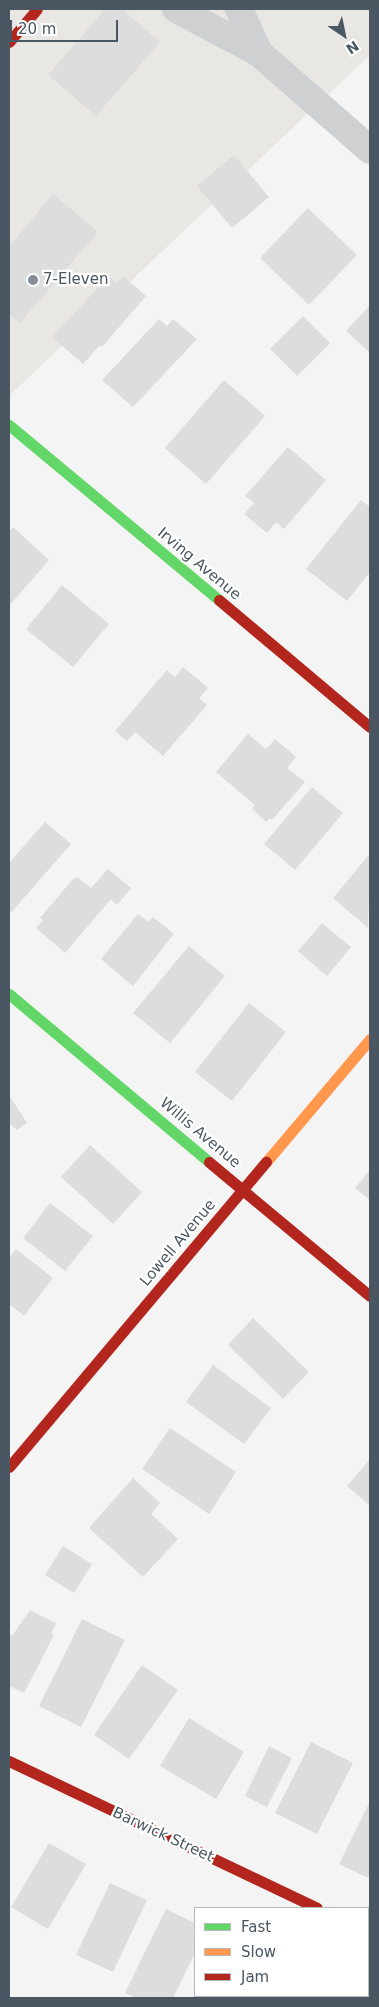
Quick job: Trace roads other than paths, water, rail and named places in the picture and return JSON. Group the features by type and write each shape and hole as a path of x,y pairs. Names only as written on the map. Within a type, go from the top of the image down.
{"street":[{"path":"9,42 37,9"},
{"path":"176,9 259,53 370,150"},
{"path":"239,9 259,53"},
{"name":"Irving Avenue","path":"9,425 370,727"},
{"name":"Willis Avenue","path":"9,994 370,1296"},
{"name":"Lowell Avenue","path":"9,1467 370,1039"},
{"name":"Barwick Street","path":"9,1761 315,1907"}],"place":[{"name":"7-Eleven","path":"33,280"}]}
